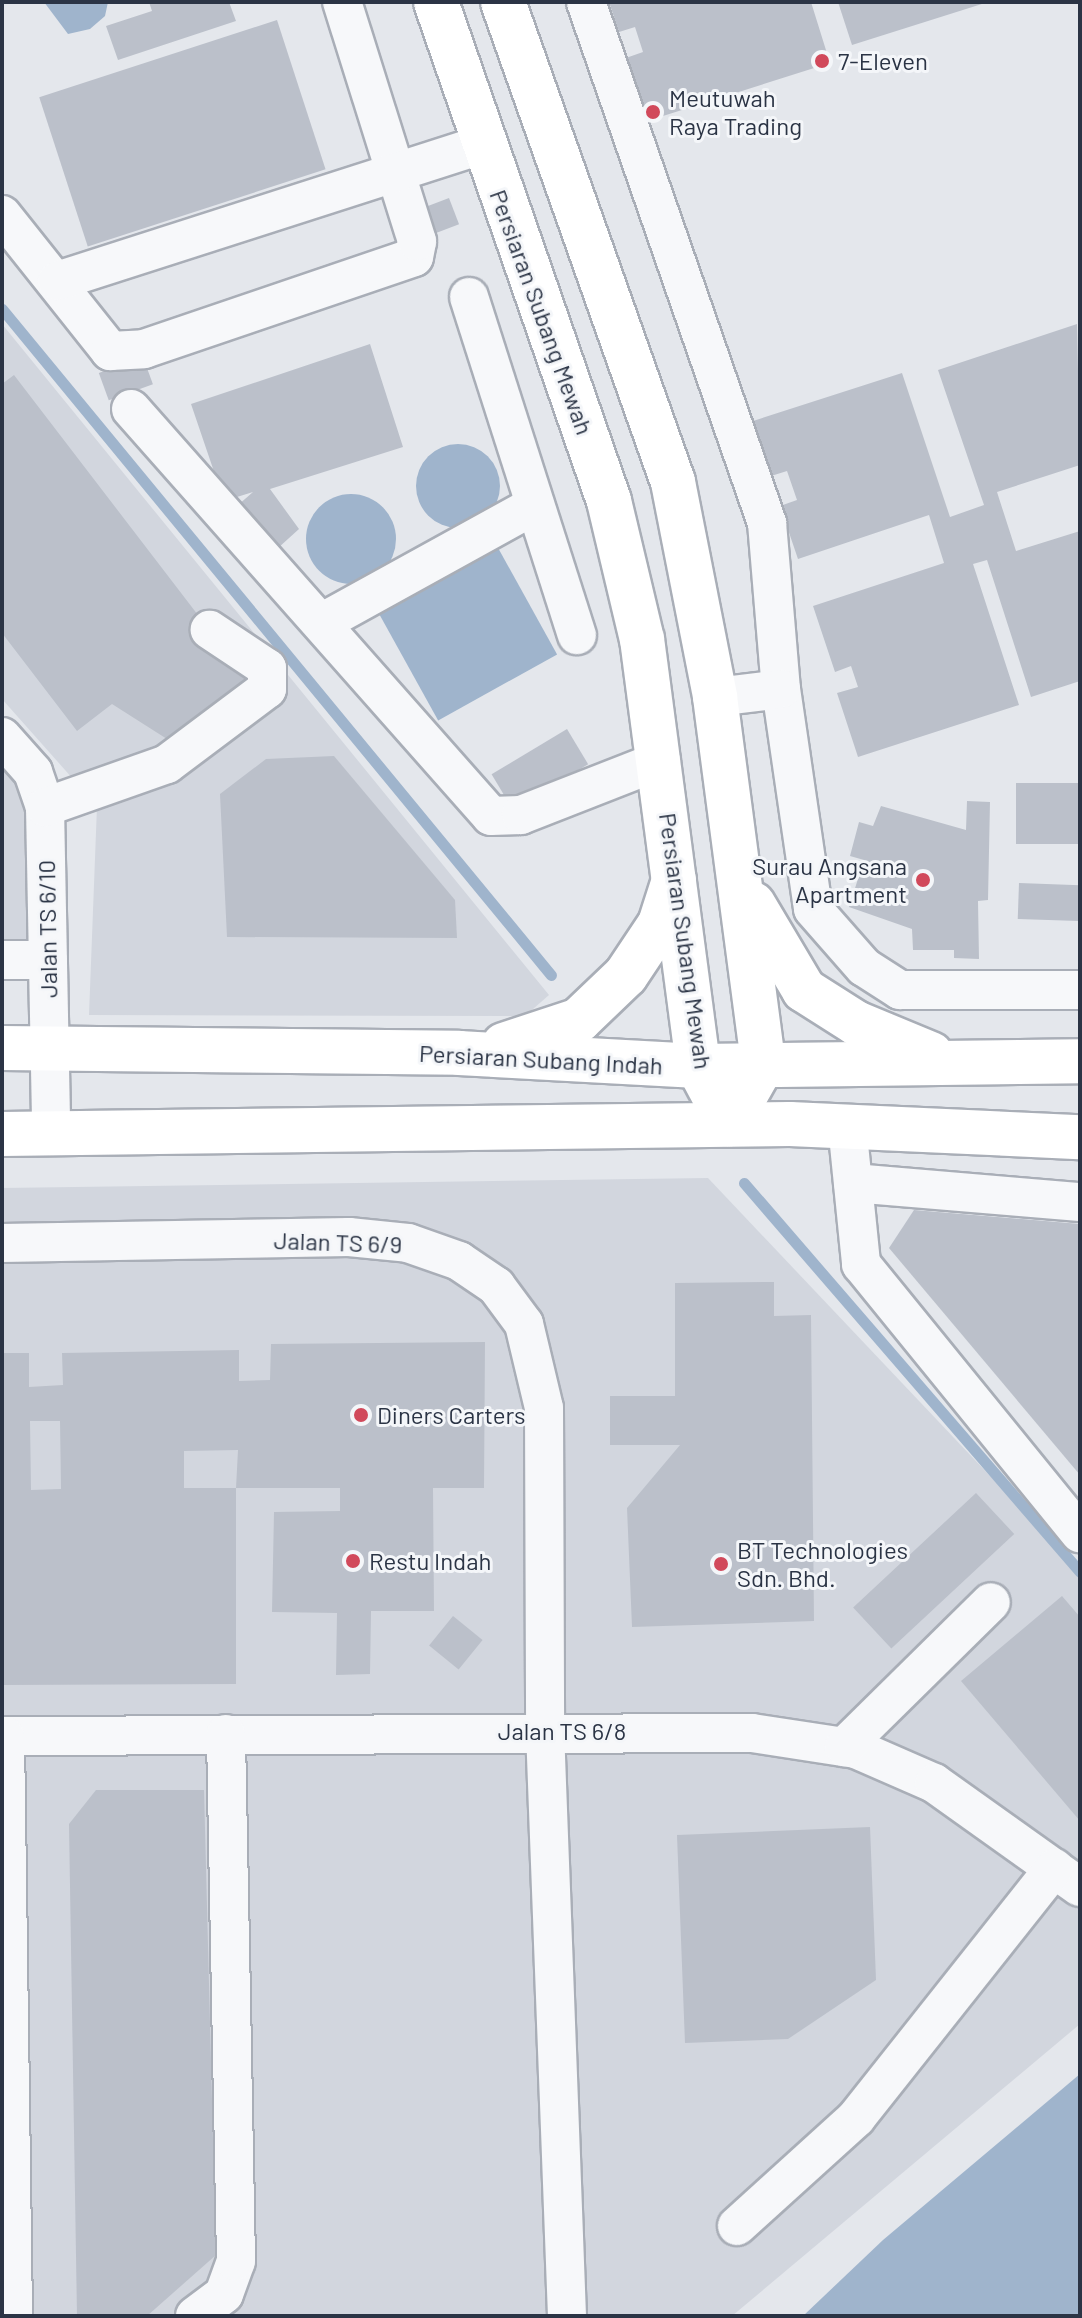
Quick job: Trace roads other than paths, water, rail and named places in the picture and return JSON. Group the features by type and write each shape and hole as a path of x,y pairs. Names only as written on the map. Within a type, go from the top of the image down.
{"main road":[{"name":"Persiaran Subang Mewah","path":"436,2 609,501 642,639 676,873 698,1066 729,1124"},
{"path":"503,2 673,482 715,697 763,1064 729,1124"},
{"path":"459,1053 530,1040 579,1020 635,963 660,924 676,873"},
{"path":"741,880 804,990 856,1023 950,1062"},
{"name":"Persiaran Subang Indah","path":"2,1048 459,1053 698,1066 1080,1061"},
{"path":"2,1134 729,1124 847,1125 1080,1137"}],"street":[{"path":"2,215 110,351 144,349 414,257 417,241 342,2"},
{"path":"586,2 767,523 781,689 813,909 864,967 900,990 1080,990"},
{"path":"57,281 483,144"},
{"path":"469,297 577,635"},
{"path":"131,409 323,622 491,816 521,815 661,760"},
{"path":"323,622 535,505"},
{"path":"45,807 167,764 267,689 267,668 210,630"},
{"path":"715,697 781,689"},
{"name":"Jalan TS 6/10","path":"4,743 33,772 45,807 51,1133"},
{"path":"2,960 48,960"},
{"path":"847,1125 861,1264 1080,1533"},
{"path":"853,1183 1080,1202"},
{"name":"Jalan TS 6/9","path":"2,1243 349,1237 408,1243 459,1261 496,1286 524,1324 544,1408 545,1730 567,2316"},
{"path":"844,1747 991,1602"},
{"name":"Jalan TS 6/8","path":"3,1736 545,1730 752,1733 844,1747 934,1783 1067,1877"},
{"path":"195,2316 224,2294 236,2261 226,1734"},
{"path":"3,1736 6,2214 13,2316"},
{"path":"737,2226 856,2118 1067,1877"}],"water":[{"path":"44,2 108,2 105,16 90,29 68,34"},
{"path":"458,444 474,447 488,456 497,470 500,486 497,502 488,516 474,525 458,528 442,525 428,516 419,502 416,486 419,470 428,456 442,447"},
{"path":"351,494 368,497 383,507 393,522 396,539 393,556 383,571 368,581 351,584 334,581 319,571 309,556 306,539 309,522 319,507 334,497"},
{"path":"497,546 557,654 438,720 378,612"},
{"path":"1080,2074 1080,2316 803,2316 883,2240"}],"waterway":[{"path":"2,309 551,975"},
{"path":"744,1183 1080,1572"}],"place":[{"name":"7-Eleven","path":"822,61"},
{"name":"Meutuwah Raya Trading","path":"653,112"},
{"name":"Surau Angsana Apartment","path":"923,880"},
{"name":"Diners Carters","path":"361,1415"},
{"name":"Restu Indah","path":"353,1561"},
{"name":"BT Technologies Sdn. Bhd.","path":"721,1564"}]}
